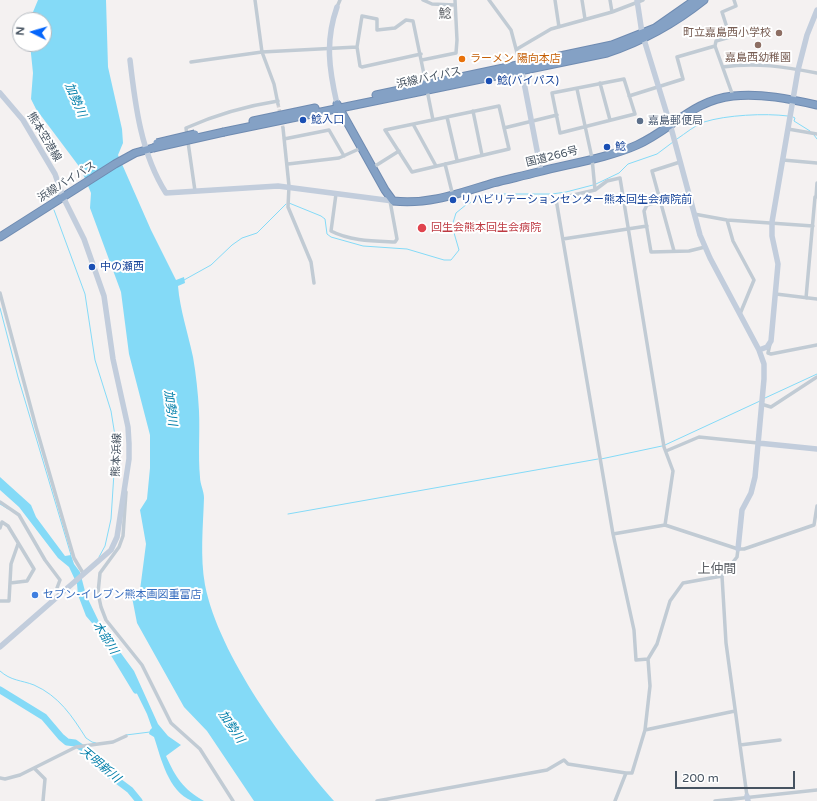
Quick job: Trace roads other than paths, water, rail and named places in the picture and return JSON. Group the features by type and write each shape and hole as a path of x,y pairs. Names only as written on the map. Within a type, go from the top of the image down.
{"highway":[{"name":"浜線バイパス","path":"643,36 667,21 695,0"},
{"name":"浜線バイパス","path":"0,237 115,164 151,147 520,67 607,52 669,25 704,0"},
{"name":"国道266号","path":"391,201 423,202 453,196 636,145 649,139 684,113 709,102 732,96 776,97 817,105"},
{"path":"338,106 391,201"}],"street":[{"path":"195,191 186,128 253,105 278,102 274,84 262,52 255,0"},
{"path":"338,106 329,66 328,49 336,7 340,0"},
{"path":"423,0 432,4 454,5"},
{"path":"422,60 456,52 458,40 454,5 455,0"},
{"path":"489,0 511,30 517,49 541,171"},
{"path":"554,0 558,27"},
{"path":"582,0 586,19"},
{"path":"610,0 612,12"},
{"path":"732,96 724,67 715,46 716,41 730,36 722,12 736,6 734,0"},
{"path":"517,49 551,29 612,12 639,1 643,36 670,124 694,214 705,247 764,364 755,477 751,493 742,510 737,556 722,576 725,636 748,799"},
{"path":"817,10 806,35 798,70 772,222 772,236 778,264 776,294 768,353 771,354 817,345"},
{"path":"421,54 362,67 360,66 357,47 362,16 377,19 377,30 395,28 406,20 413,21 421,54 433,120"},
{"path":"629,96 683,79 678,57 715,46"},
{"path":"191,62 262,52 357,47"},
{"path":"130,60 134,95 166,192 289,186 391,201 398,239 395,242 366,241 340,235 331,231 336,194"},
{"path":"724,67 751,64 817,73"},
{"path":"624,79 635,114 560,133 552,94 577,88 624,79"},
{"path":"600,83 610,120"},
{"path":"577,88 592,158 595,190"},
{"name":"熊本空港線","path":"0,93 16,110 34,138 55,174 65,196"},
{"path":"499,106 509,149 457,160 412,172 385,130 433,120 499,106"},
{"path":"473,111 482,155"},
{"path":"504,128 531,120 557,115"},
{"path":"447,117 457,160"},
{"path":"413,124 436,166"},
{"path":"283,128 288,164 288,207 311,262 314,282"},
{"path":"284,139 329,130 344,156"},
{"path":"788,130 817,134"},
{"path":"288,164 339,158 361,148"},
{"path":"372,168 399,151"},
{"path":"783,160 817,163"},
{"path":"674,251 652,171 680,162"},
{"path":"444,164 453,196"},
{"path":"648,659 636,660 634,630 613,534 556,198 595,190 608,182 620,178 664,447 674,470 665,525"},
{"path":"806,298 817,183"},
{"name":"熊本浜線","path":"0,647 111,550 117,537 120,511 130,459 128,427 113,359 104,296 84,239 65,196"},
{"path":"661,201 647,205 644,211 651,252 689,251 705,247"},
{"path":"694,214 727,220 813,226"},
{"path":"727,220 733,241 754,280 740,315"},
{"path":"564,239 647,226"},
{"path":"0,293 74,558 83,573"},
{"path":"776,294 817,299"},
{"path":"758,350 764,349 770,344"},
{"path":"761,404 771,407 817,377"},
{"path":"666,451 699,437 817,449"},
{"path":"125,489 122,536 119,547 107,561 100,573 98,593 101,607 106,620 142,666 171,723 200,749 233,801"},
{"path":"0,502 20,515 45,560 60,580 57,588 60,595"},
{"path":"613,534 665,525 738,549 744,549 814,525 817,506"},
{"path":"0,528 2,522 8,526 34,569 27,581 10,583"},
{"path":"0,601 9,601 12,564 18,544"},
{"path":"377,801 546,770 564,760 568,764 632,773 645,730 650,686 648,659 657,644 670,601 683,583 722,576"},
{"path":"645,730 735,711"},
{"path":"0,778 4,779 20,775 35,769 83,744 113,742 126,736"},
{"path":"740,745 780,740"},
{"path":"35,769 45,779 43,801"},
{"path":"614,801 626,773"},
{"path":"715,801 748,799 817,790"}],"water":[{"name":"加勢川","path":"38,0 106,0 108,67 122,129 123,143 118,155 151,230 176,280 184,277 185,283 178,286 182,313 193,357 197,384 199,411 199,469 204,498 202,542 203,574 205,585 224,641 257,699 276,728 334,801 254,801 207,731 184,707 137,623 131,592 140,590 146,544 140,510 147,499 150,468 150,435 129,354 121,292 90,208 91,193 81,169 36,109 31,99 33,73 31,52 52,52 52,12 33,12"},
{"path":"0,477 31,505 36,517 65,556 71,555 74,564 80,572 86,595 101,626 134,671 158,724 168,736 181,745 166,756 173,771 185,787 204,801 192,801 177,790 171,782 154,737 149,734 152,728 147,714 116,651 86,616 78,595 77,584 69,567 58,558 19,507 0,490"}],"waterway":[{"path":"677,139 704,122 713,120 746,115 788,116"},
{"path":"793,117 795,118 794,121 810,131"},
{"path":"814,135 817,139"},
{"path":"596,184 619,173 628,164 657,154 673,142"},
{"path":"289,203 325,219 327,234 331,237 363,246 407,249 444,260 451,260 459,250 452,226 456,213 467,204 492,194 552,194 593,185"},
{"path":"184,280 211,265 232,245 242,238 257,233 286,204"},
{"path":"54,210 85,294 95,360 111,411 116,442 111,519 105,546 99,557"},
{"path":"0,308 18,377 71,555"},
{"path":"765,398 817,374"},
{"path":"665,445 760,401"},
{"path":"601,459 662,446"},
{"path":"288,514 598,459"},
{"path":"0,504 8,509"},
{"name":"木部川","path":"99,629 136,690"},
{"path":"0,671 12,679 34,685 51,695 70,714 86,738 96,743"},
{"name":"天明新川","path":"0,690 44,717 61,737 67,742 75,743 85,750 110,775 130,790 139,801"},
{"path":"126,735 150,732"}],"tunnel":[{"path":"278,104 283,128"}],"place":[{"name":"町立嘉島西小学校","path":"779,33"},
{"name":"嘉島西幼稚園","path":"758,45"},
{"name":"ラーメン 陽向本店","path":"462,59"},
{"name":"鯰(バイパス)","path":"489,81"},
{"name":"鯰入口","path":"303,120"},
{"name":"嘉島郵便局","path":"640,121"},
{"name":"鯰","path":"607,147"},
{"name":"リハビリテーションセンター熊本回生会病院前","path":"453,200"},
{"name":"回生会熊本回生会病院","path":"422,228"},
{"name":"中の瀬西","path":"92,267"},
{"name":"セブン-イレブン熊本画図重富店","path":"35,595"}],"district":[{"name":"鯰","path":"445,15"},
{"name":"上仲間","path":"717,570"}]}
